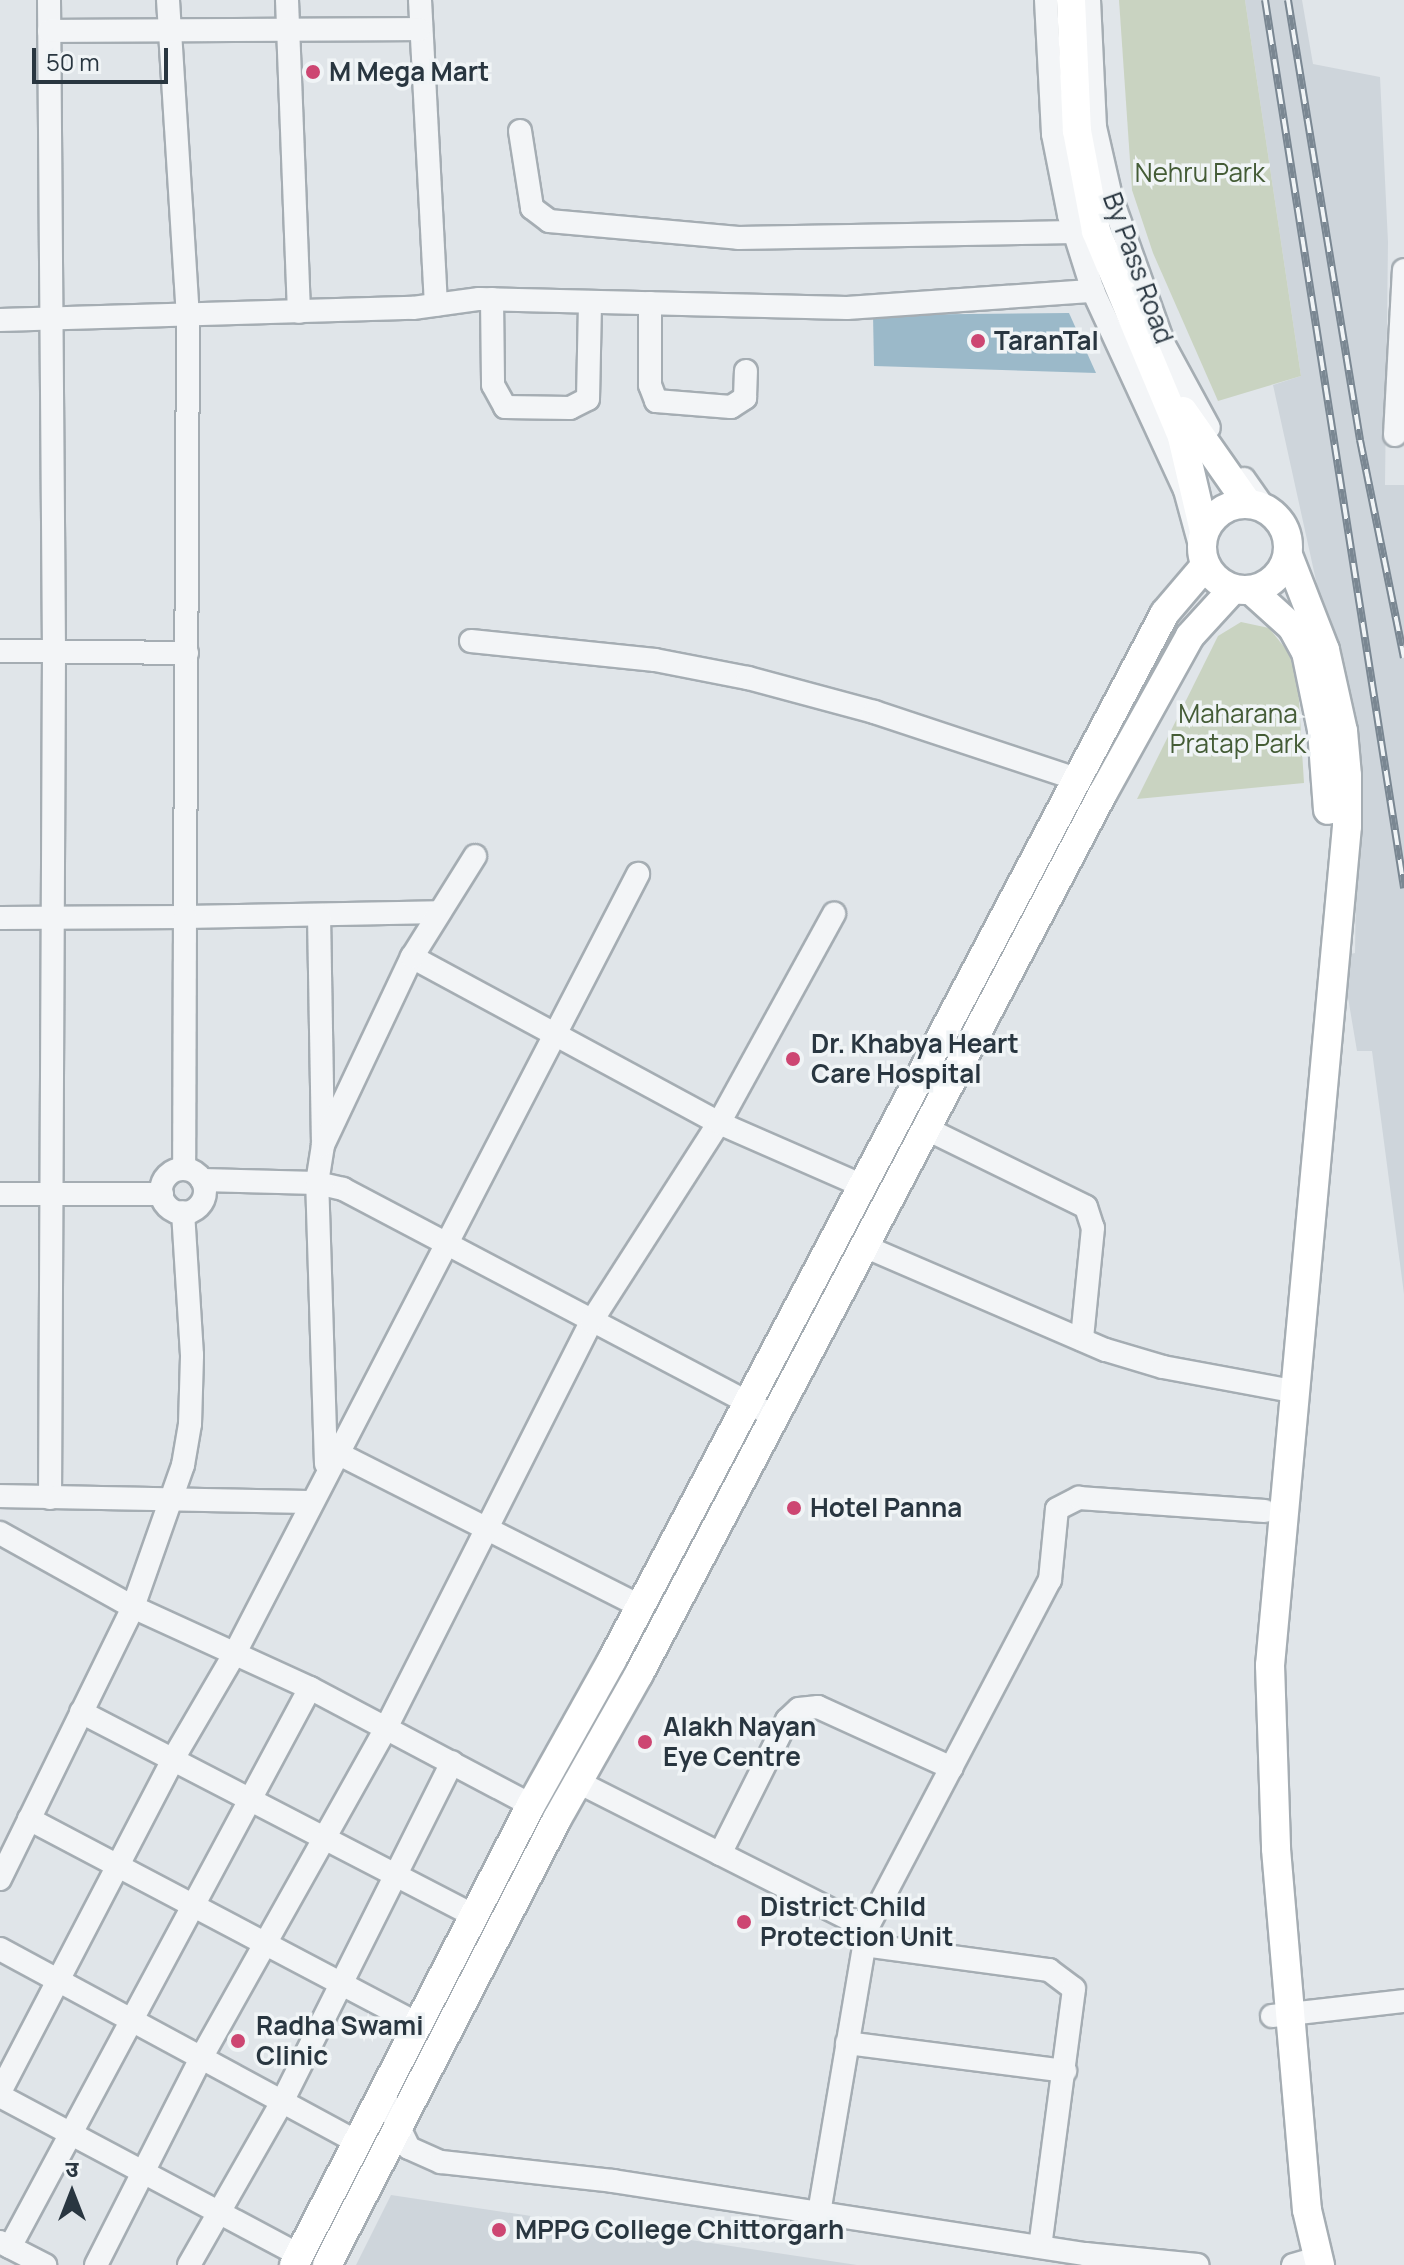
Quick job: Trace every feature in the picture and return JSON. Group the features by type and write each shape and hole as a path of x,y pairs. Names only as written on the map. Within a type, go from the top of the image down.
{"main road":[{"path":"1071,0 1073,87 1085,187 1113,278 1153,363 1182,437 1204,549 1242,590 1292,627 1306,652 1322,730 1329,827 1286,1390 1270,1665 1281,2015"},
{"path":"1153,363 1257,507 1283,529 1288,555 1325,650 1343,731 1347,776 1347,826 1286,1390 1265,1511 1254,1730 1281,2015 1307,2210 1307,2263"},
{"path":"296,2260 531,1805 1165,613 1230,506 1257,507"},
{"path":"327,2265 396,2127 771,1415 1190,636 1242,590 1281,572 1288,555"}],"street":[{"path":"49,0 48,303 53,321 54,652 51,918 54,1192 50,1498"},
{"path":"168,0 188,317 185,917 193,1175 202,1202 183,1212 169,1207 162,1194 164,1180 193,1175 317,1183 343,1189 771,1415"},
{"path":"287,0 299,312"},
{"path":"420,0 419,29 436,305"},
{"path":"1046,0 1053,134 1075,232 1093,291 1185,490 1204,549"},
{"name":"By Pass Road","path":"1089,0 1095,127 1135,274 1189,394 1257,507"},
{"path":"1103,0 1106,126 1135,274"},
{"path":"49,31 419,29"},
{"path":"520,131 532,208 549,221 738,238 1075,232"},
{"path":"1395,435 1404,270"},
{"path":"0,320 188,317 436,305 492,299 847,308 1093,291"},
{"path":"492,299 495,395 505,407 570,408 588,399 590,302"},
{"path":"650,303 650,385 656,401 731,407 745,398 746,371"},
{"path":"471,641 655,660 748,678 874,712 1076,779"},
{"path":"0,651 187,653"},
{"path":"323,1145 412,957 475,856"},
{"path":"296,2260 217,2211 0,2094 173,1759 236,1651 331,1460 638,874"},
{"path":"0,918 439,912"},
{"path":"96,2265 201,2058 266,1944 322,1836 387,1726 591,1322 719,1123 834,914"},
{"path":"319,915 323,1145 317,1183 331,1460"},
{"path":"412,957 719,1123 861,1185"},
{"path":"925,1128 1086,1207 1093,1228 1082,1339"},
{"path":"0,1194 162,1194"},
{"path":"0,1879 133,1607 170,1502 190,1424 183,1212"},
{"path":"864,1246 1082,1339 1163,1367 1286,1390"},
{"path":"331,1460 488,1528 638,1605"},
{"path":"0,1496 170,1502 310,1502"},
{"path":"819,2213 865,1937 1050,1580 1060,1504 1079,1498 1265,1511"},
{"path":"0,1535 133,1607 236,1651 387,1726 531,1805"},
{"path":"45,2265 5,2244 132,2021 310,1688"},
{"path":"720,1854 787,1720 799,1709 818,1707 952,1768"},
{"path":"81,1712 475,1916"},
{"path":"189,2265 217,2211 282,2102 338,1982 452,1762"},
{"path":"578,1782 720,1854 865,1937 1061,1974 1076,2000 1040,2247"},
{"path":"29,1819 418,2024"},
{"path":"0,1949 355,2141"},
{"path":"1281,2015 1404,2001"},
{"path":"847,2043 1065,2071"},
{"path":"382,2092 396,2127 418,2155 441,2162 819,2213 1127,2261 1197,2265"}],"shaded area":[{"path":"1245,0 1302,0 1313,64 1380,77 1388,242 1385,485 1404,485 1404,1294 1372,1051 1357,1051 1341,956 1355,953 1357,818 1326,626 1273,385 1301,376"},
{"name":"MPPG College Chittorgarh","path":"391,2195 857,2265 356,2265"}],"green space":[{"name":"Nehru Park","path":"1119,0 1245,0 1301,376 1218,401 1153,253 1132,190"},
{"name":"Maharana Pratap Park","path":"1241,622 1269,628 1289,653 1298,685 1304,783 1137,799 1218,636"}],"water":[{"name":"TaranTal","path":"1069,313 1096,373 874,366 873,315"}],"railway":[{"path":"1265,0 1404,888"},
{"path":"1288,0 1360,440 1404,658"}],"place":[{"name":"M Mega Mart","path":"313,72"},
{"name":"TaranTal","path":"978,341"},
{"name":"Dr. Khabya Heart Care Hospital","path":"793,1059"},
{"name":"Hotel Panna","path":"794,1508"},
{"name":"Alakh Nayan Eye Centre","path":"645,1742"},
{"name":"District Child Protection Unit","path":"744,1922"},
{"name":"Radha Swami Clinic","path":"238,2041"},
{"name":"MPPG College Chittorgarh","path":"499,2230"}]}
